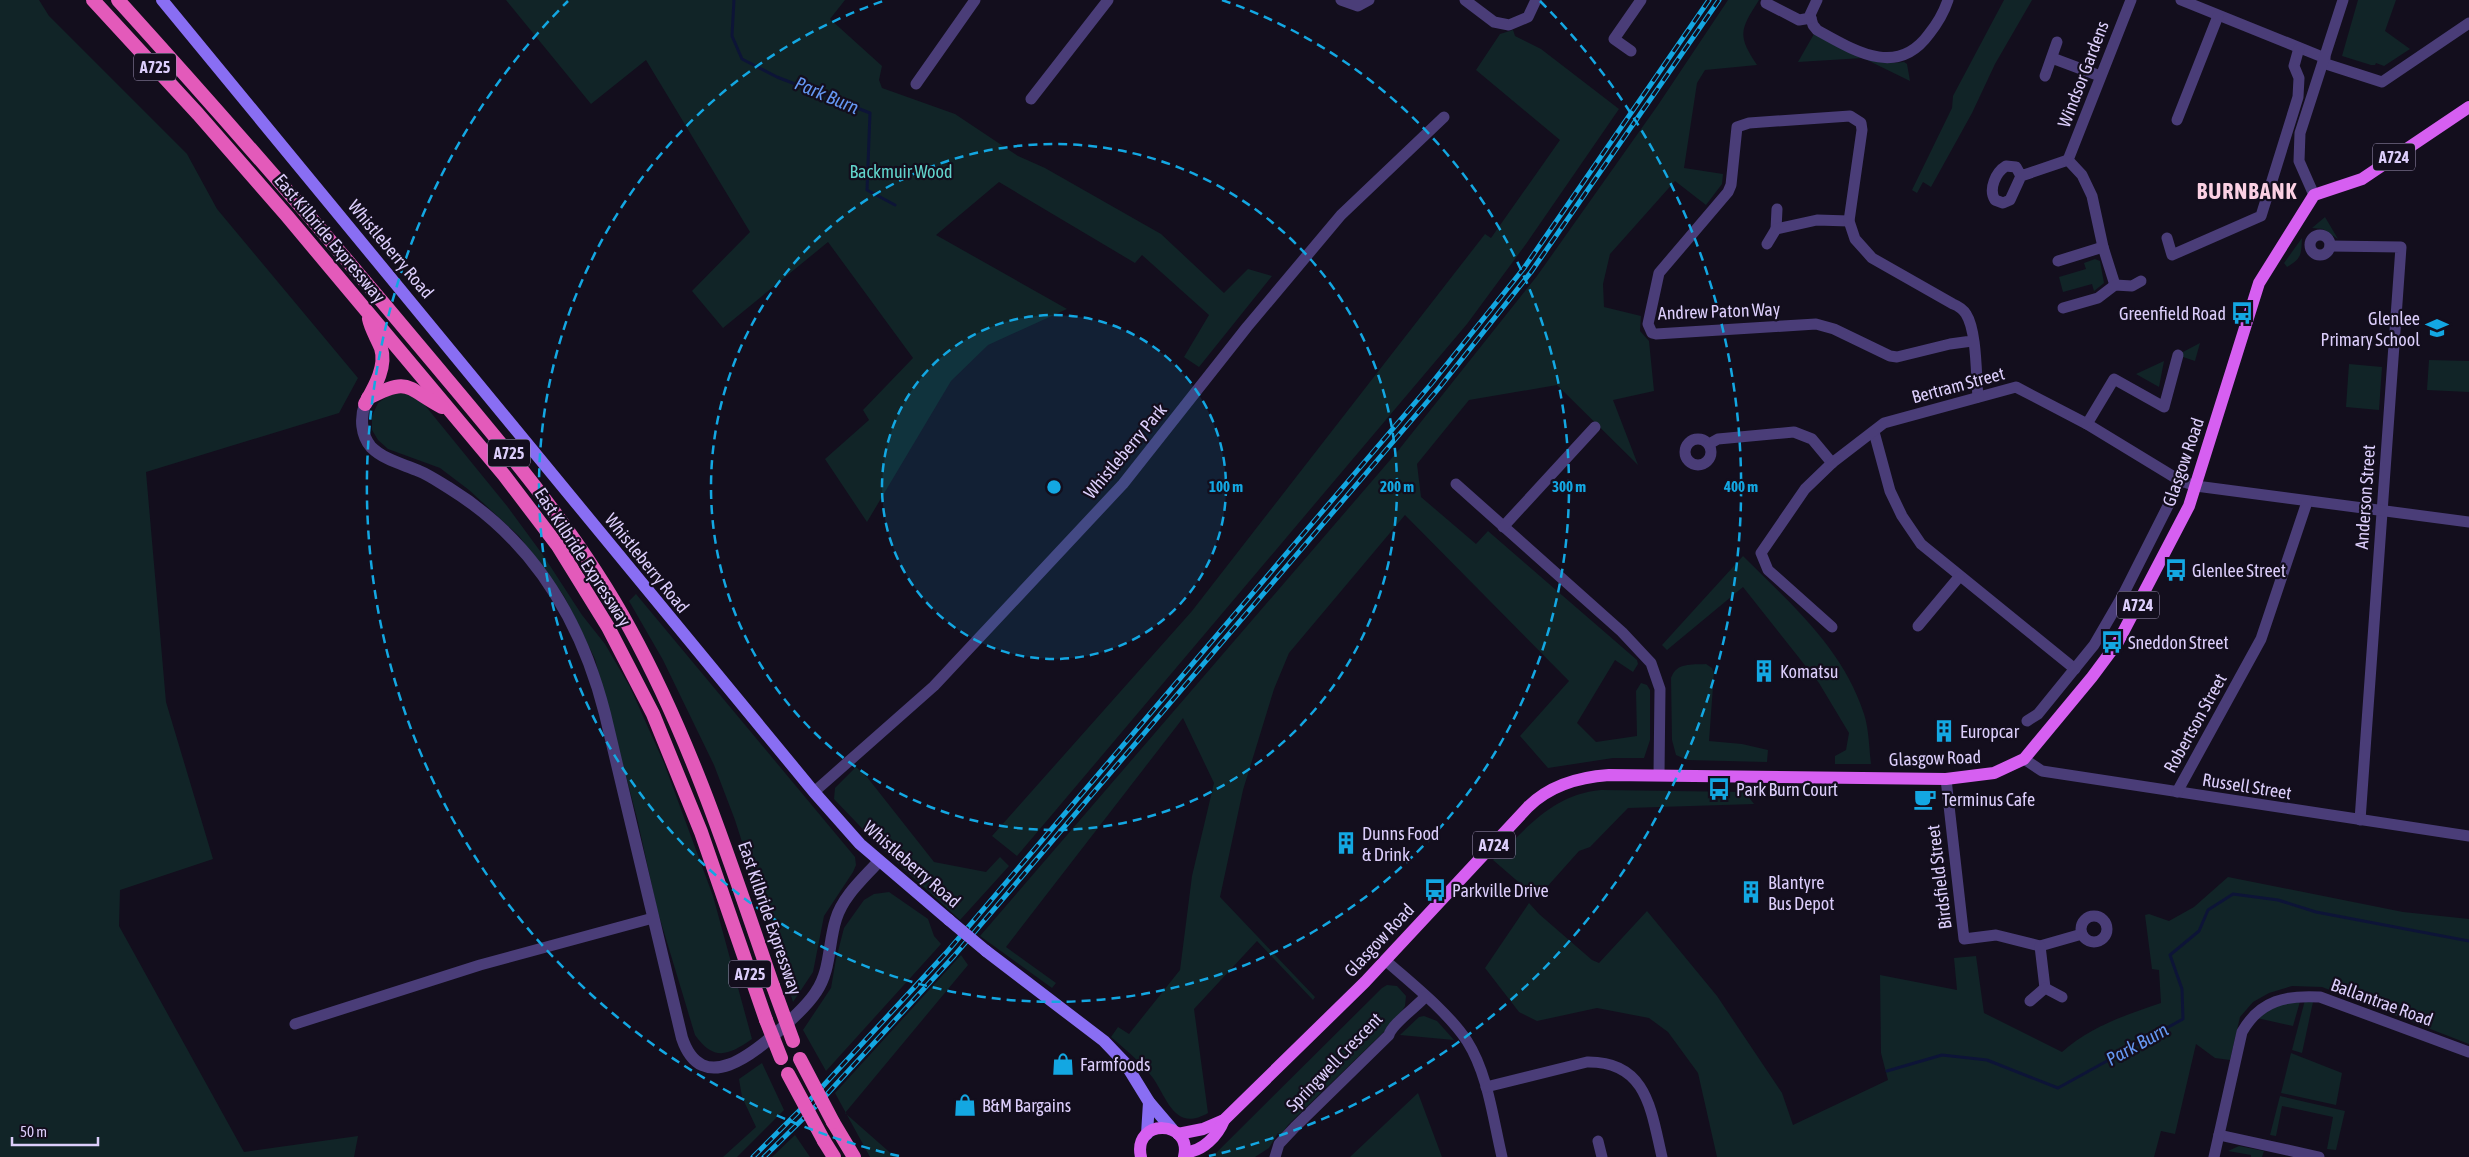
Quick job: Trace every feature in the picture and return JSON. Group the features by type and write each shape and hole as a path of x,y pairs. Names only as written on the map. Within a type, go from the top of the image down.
{"highway":[{"name":"East Kilbride Expressway","path":"93,0 216,134 367,311 522,498 558,546 639,683 685,791 781,1058 824,1142 834,1157"},
{"name":"East Kilbride Expressway","path":"118,0 208,98 379,297 522,469 588,560 629,626 674,715 708,798 800,1059 833,1122 854,1157"},
{"path":"367,311 370,325 380,347 383,363 367,401"},
{"path":"367,401 390,387 404,386 417,390 451,412"}],"main road":[{"name":"Whistleberry Road","path":"162,0 849,833 879,861 986,951 1104,1041 1129,1069 1149,1102 1175,1132"},
{"name":"A724","path":"2314,195 2362,178 2469,107"},
{"name":"Glasgow Road","path":"1224,1120 1386,960 1528,807 1544,794 1564,784 1592,776 1660,775 1946,779 1994,773 2024,759 2092,677 2118,642 2189,506 2259,283 2314,195"},
{"path":"1141,1157 1140,1146 1146,1134 1149,1102"},
{"name":"A724","path":"1175,1132 1184,1142 1184,1154 1198,1151 1220,1128 1224,1120"},
{"name":"A724","path":"1146,1134 1158,1128 1175,1132 1204,1129 1224,1120"}],"street":[{"path":"916,84 975,0"},
{"path":"1031,99 1108,0"},
{"path":"1341,0 1358,6 1369,0"},
{"path":"1465,0 1494,22 1509,25 1528,16 1536,0"},
{"path":"1631,50 1614,39 1641,0"},
{"path":"1817,0 1810,15 1817,30 1854,49 1879,56 1901,57 1920,46 1933,28 1948,0"},
{"name":"Windsor Gardens","path":"2068,160 2131,0"},
{"path":"2181,0 2300,48 2324,61 2382,82 2469,23"},
{"path":"2314,195 2304,175 2298,149 2300,133 2343,0"},
{"path":"1766,3 1799,20 1811,18"},
{"path":"2177,120 2218,16"},
{"path":"2046,76 2057,42"},
{"path":"2167,238 2172,255 2261,216 2298,97 2299,78 2294,66 2300,48"},
{"path":"2052,58 2100,76"},
{"name":"Andrew Paton Way","path":"1850,221 1861,122 1850,116 1742,124 1737,127 1735,134 1731,185 1728,192 1660,274 1649,329 1656,334 1816,324 1834,329 1890,356 1897,357 1950,344 1972,341"},
{"name":"Whistleberry Park","path":"814,792 934,686 1133,473 1247,327 1341,215 1444,117"},
{"path":"2021,176 2068,160 2082,175 2092,196 2103,247 2115,285"},
{"path":"1767,244 1776,229 1777,209"},
{"path":"1776,229 1817,220 1850,221 1855,239 1872,258 1960,308 1970,322 1978,397"},
{"name":"Anderson Street","path":"2330,246 2401,247 2360,820"},
{"path":"2058,260 2103,247"},
{"path":"2063,308 2098,298 2115,285 2132,286 2141,281"},
{"path":"2087,424 2114,379 2164,407 2178,354"},
{"name":"Bertram Street","path":"1832,627 1768,570 1761,553 1805,489 1832,464 1884,423 2016,386 2087,424 2181,480 2196,486"},
{"path":"367,401 362,418 363,430 372,448 380,454 442,483 484,514 529,558 561,602 586,651 600,693 684,1044 691,1056 700,1063 710,1067 728,1067 742,1060 768,1040 811,1000 825,975 836,919 840,910 850,894 879,861"},
{"path":"1503,526 1595,427"},
{"path":"1709,444 1718,439 1794,432 1812,439 1832,464"},
{"path":"1874,432 1890,491 1902,516 1922,544 2075,669"},
{"path":"2027,721 2038,714 2094,645 2123,595 2181,480"},
{"path":"1456,484 1622,632 1651,663 1660,689 1660,775"},
{"path":"2196,486 2469,522"},
{"name":"Robertson Street","path":"2177,792 2261,639 2307,502"},
{"path":"1918,626 1959,576"},
{"name":"Russell Street","path":"2024,759 2042,771 2469,836"},
{"name":"Birdsfield Street","path":"1946,779 1964,939 1996,935 2040,946 2082,934"},
{"path":"295,1024 480,965 653,918"},
{"path":"2040,946 2044,988"},
{"path":"1386,960 1454,1023 1467,1041 1486,1087 1502,1157"},
{"path":"2044,988 2062,997"},
{"path":"2030,1001 2044,988"},
{"name":"Ballantrae Road","path":"2214,1157 2242,1032 2250,1019 2272,1002 2298,996 2320,998 2469,1052"},
{"name":"Springwell Crescent","path":"1275,1157 1279,1144 1295,1127 1389,1035 1390,1029 1397,1022 1404,1019 1426,998"},
{"path":"1486,1087 1587,1062 1602,1062 1615,1066 1628,1072 1640,1085 1648,1101 1662,1157"},
{"path":"2219,1134 2319,1157"},
{"path":"1598,1141 1602,1157"}],"green space":[{"path":"0,0 39,0 49,16 187,154 217,209 358,378 339,413 146,472 166,702 213,859 120,890 119,926 244,1152 358,1136 354,1157 0,1157"},
{"name":"Backmuir Wood","path":"506,0 845,0 830,19 882,66 879,80 882,88 955,114 1018,156 1045,168 1161,234 1224,293 1248,269 1272,276 1199,367 1184,357 1209,315 1142,255 1135,263 999,182 936,235 1067,309 988,345 951,381 867,522 825,459 869,420 863,410 913,358 828,242 723,328 692,291 750,232 646,60 591,104"},
{"path":"1728,0 1759,0 1743,32 1746,46 1757,65 1705,70 1697,83 1684,168 1723,174 1722,184 1706,205 1675,181 1610,254 1603,284 1604,307 1641,316 1640,331 1649,341 1654,391 1613,400 1638,465 1557,385 1469,400 1417,464 1421,497 1476,544 1488,531 1637,660 1638,664 1633,672 1615,660 1577,723 1596,742 1637,736 1636,691 1641,683 1647,685 1650,690 1650,740 1644,758 1613,758 1548,768 1520,736 1569,681 1405,515 1289,653 1274,689 1243,790 1220,897 1315,997 1313,1000 1257,941 1194,1009 1208,1113 1197,1118 1188,1119 1180,1116 1168,1104 1148,1072 1111,1037 1118,1027 1129,1034 1180,970 1192,876 1214,783 1183,718 1006,947 1056,983 1052,988 980,936 1397,452 1537,276 1658,105"},
{"path":"2004,0 2032,0 1995,64 1972,113 1931,187 1923,182 1917,193 1912,190 1952,108 1953,96"},
{"path":"2358,0 2396,0 2385,31 2410,49 2384,66 2376,63 2371,65 2342,56"},
{"path":"1513,30 1515,36 1541,49 1619,109 1526,244 1467,324 1017,856 992,836 1192,611 1485,234 1491,238 1560,140 1476,70 1500,34"},
{"path":"1814,34 1869,59 1893,63 1904,62 1907,64 1910,81 1863,58 1798,62"},
{"path":"2325,217 2338,239 2323,229 2312,228"},
{"path":"2302,238 2300,255 2296,261 2287,267 2284,263"},
{"path":"2095,259 2100,261 2104,283 2094,291 2092,284 2063,292 2059,277 2086,269 2084,263"},
{"path":"2200,343 2195,361 2183,357 2181,353"},
{"path":"2429,360 2469,361 2469,392 2427,390"},
{"path":"2164,361 2159,387 2136,374"},
{"path":"2349,364 2382,367 2379,410 2346,407"},
{"path":"398,393 409,394 419,398 507,506 543,555 582,615 605,644 630,687 664,763 713,896 752,1039 736,1049 722,1053 715,1052 702,1044 695,1035 657,909 637,818 595,659 564,596 519,536 469,490 440,468 388,449 378,440 372,430 372,416 378,403 388,396"},
{"path":"1743,556 1813,628 1843,668 1855,690 1866,720 1871,764 1835,764 1835,756 1846,750 1849,733 1819,683 1743,587 1667,650 1662,645"},
{"path":"636,594 855,857 856,865 853,872 824,916 813,972 793,1002 735,820 714,765 663,660 629,601"},
{"path":"1706,664 1712,668 1714,673 1709,741 1742,744 1768,750 1767,762 1687,760 1676,755 1672,740 1671,678 1677,669 1685,665"},
{"path":"856,767 867,777 934,862 986,872 1000,857 1009,866 960,920 880,847 834,799 835,788"},
{"path":"1601,790 1745,792 1754,804 1628,808 1590,847 1579,851 1537,898 1493,860 1529,825 1554,806 1583,793"},
{"path":"2228,877 2403,912 2469,919 2469,1044 2322,987 2292,986 2269,993 2253,1002 2240,1017 2230,1060 2215,1058 2196,1044 2175,1134 2161,1131 2154,1157 1717,1157 1698,1073 1668,1032 1649,1018 1597,1008 1537,1021 1519,1012 1485,968 1529,903 1592,960 1599,963 1647,911 1717,996 1782,1093 1793,1125 1888,1080 1881,1053 1880,975 1957,990 1954,958 1976,956 1984,1013 2062,1052 2097,1028 2161,1003 2159,970 2152,969 2145,915 2149,914 2169,921 2194,907"},
{"path":"889,892 928,919 934,936 941,944 826,1071 803,1030 831,988 844,928 864,900 874,894"},
{"path":"961,955 968,965 846,1112 835,1093"},
{"path":"1387,985 1397,986 1406,996 1405,1006 1397,1019 1288,1125 1281,1135 1278,1133 1269,1148 1255,1157 1212,1157 1382,988"},
{"path":"2301,998 2293,1026 2257,1018 2273,1005"},
{"path":"2305,1000 2313,1002 2302,1053 2292,1050"},
{"path":"1424,1016 1437,1021 1454,1040 1400,1035 1419,1017"},
{"path":"2291,1053 2342,1073 2336,1105 2281,1093"},
{"path":"762,1063 784,1110 737,1157 723,1157 756,1127 742,1097 739,1079"},
{"path":"1418,1093 1442,1157 1350,1157"},
{"path":"2280,1096 2345,1111 2336,1150 2327,1149 2333,1117 2282,1106 2276,1136 2270,1135"},
{"path":"847,1115 895,1157 870,1157"},
{"path":"795,1135 810,1157 772,1157"},
{"path":"2239,1146 2264,1151 2262,1157 2251,1157 2251,1155 2228,1151"}],"waterway":[{"name":"Park Burn","path":"734,0 732,36 742,59 777,77 870,113 867,190 895,205"},
{"name":"Park Burn","path":"1887,1071 1942,1055 1987,1060 2058,1088 2183,1019 2182,989 2170,955 2199,931 2208,910 2233,894 2278,900 2316,912 2469,941"}],"railway":[{"path":"753,1157 810,1100 946,953 1431,384 1524,268 1709,0"},
{"path":"764,1157 818,1104 954,956 1439,388 1531,272 1719,0"}],"place":[{"name":"Greenfield Road","path":"2242,313"},
{"name":"Glenlee Primary School","path":"2437,328"},
{"name":"Glenlee Street","path":"2176,570"},
{"name":"Sneddon Street","path":"2112,642"},
{"name":"Komatsu","path":"1764,671"},
{"name":"Europcar","path":"1944,731"},
{"name":"Park Burn Court","path":"1719,789"},
{"name":"Terminus Cafe","path":"1925,799"},
{"name":"Dunns Food & Drink","path":"1346,843"},
{"name":"Parkville Drive","path":"1435,890"},
{"name":"Blantyre Bus Depot","path":"1751,892"},
{"name":"Farmfoods","path":"1063,1064"},
{"name":"B&M Bargains","path":"965,1105"}],"district":[{"name":"BURNBANK","path":"2247,191"}]}
